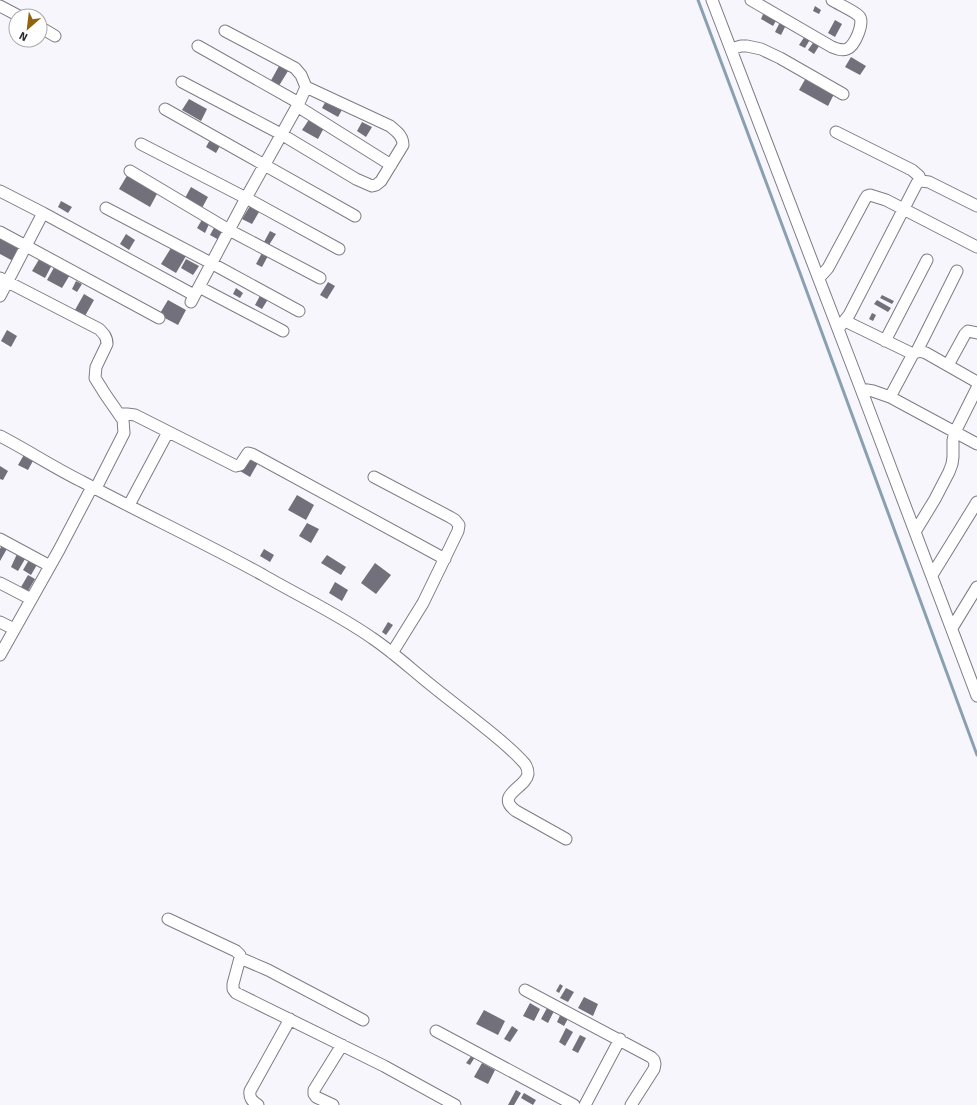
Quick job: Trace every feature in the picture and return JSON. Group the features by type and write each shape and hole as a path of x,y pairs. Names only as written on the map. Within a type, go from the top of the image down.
{"street":[{"path":"712,0 819,278 842,325 861,389 977,696"},
{"path":"751,0 832,47 847,49 854,42 861,26 861,20 859,15 832,0"},
{"path":"182,82 281,134 356,179 372,186 376,186 381,181 403,146 403,139 400,134 390,126 306,87 301,75 295,68 225,31"},
{"path":"48,32 55,36"},
{"path":"198,46 298,105 391,165"},
{"path":"731,50 741,46 761,49 780,58 843,94"},
{"path":"194,295 298,105 306,87"},
{"path":"165,109 355,216"},
{"path":"836,132 912,170 919,176 921,181"},
{"path":"141,144 246,198 339,249"},
{"path":"130,171 229,230 320,278"},
{"path":"842,325 917,184 921,181 929,182 977,206"},
{"path":"0,191 194,295 283,331"},
{"path":"819,278 828,268 867,196 870,195 886,200 977,247"},
{"path":"106,208 299,311"},
{"path":"0,296 4,280 26,246 43,213"},
{"path":"0,232 159,318"},
{"path":"885,341 927,260"},
{"path":"890,397 915,353 956,271"},
{"path":"0,655 124,433 123,420 95,378 96,368 107,344 104,334 99,329 4,280"},
{"path":"842,325 915,353 922,351 977,382"},
{"path":"948,365 965,334 968,331 977,333"},
{"path":"915,532 949,472 952,464 953,440 955,432 977,388"},
{"path":"861,389 873,391 890,397 977,444"},
{"path":"119,414 135,415 236,466 240,465 248,453 254,455 445,559"},
{"path":"129,505 168,432"},
{"path":"1,440 216,549 345,620 392,652 498,739 525,764 528,774 510,796 508,801 511,808 566,839"},
{"path":"374,477 450,517 459,525 458,531 423,603 392,652"},
{"path":"932,575 977,502"},
{"path":"0,539 50,566"},
{"path":"0,583 31,599"},
{"path":"952,628 977,587"},
{"path":"0,622 14,629"},
{"path":"168,920 231,948 240,955 233,984 233,989 236,993 384,1066 456,1105"},
{"path":"240,958 268,970 363,1020"},
{"path":"525,990 620,1040 654,1060 655,1064 631,1105"},
{"path":"251,1103 250,1096 252,1087 290,1019"},
{"path":"436,1031 574,1105"},
{"path":"585,1105 620,1040"},
{"path":"333,1105 316,1097 314,1090 342,1045"}],"building":[{"path":"815,6 821,10 819,14 813,11"},
{"path":"764,12 777,19 773,26 761,19"},
{"path":"781,20 787,23 781,35 775,32"},
{"path":"835,20 842,24 835,37 828,33"},
{"path":"807,33 812,36 805,48 799,45"},
{"path":"815,40 821,43 814,54 808,50"},
{"path":"851,57 866,66 860,75 845,67"},
{"path":"279,66 288,71 277,89 269,84"},
{"path":"807,76 835,92 828,106 799,90"},
{"path":"189,99 207,109 201,121 182,110"},
{"path":"327,99 343,108 338,117 322,108"},
{"path":"310,118 325,126 318,139 302,130"},
{"path":"362,122 372,127 366,137 357,131"},
{"path":"211,138 221,144 216,153 206,147"},
{"path":"128,174 158,192 150,207 119,189"},
{"path":"191,187 208,197 202,208 185,198"},
{"path":"61,201 72,207 68,213 58,207"},
{"path":"250,206 259,212 252,224 242,219"},
{"path":"203,218 210,222 205,233 197,228"},
{"path":"216,224 226,230 219,240 210,235"},
{"path":"270,231 276,234 269,245 264,242"},
{"path":"126,234 135,240 129,250 120,244"},
{"path":"0,237 20,247 13,261 0,254"},
{"path":"171,248 186,256 176,273 161,264"},
{"path":"263,251 269,254 262,267 256,264"},
{"path":"41,256 53,263 45,278 32,271"},
{"path":"186,259 199,266 193,275 181,268"},
{"path":"56,264 71,273 62,288 47,280"},
{"path":"76,281 82,284 77,292 72,289"},
{"path":"328,282 335,286 327,299 320,295"},
{"path":"236,288 243,293 240,298 233,294"},
{"path":"262,292 270,296 262,309 255,305"},
{"path":"84,294 94,300 85,316 75,310"},
{"path":"882,295 894,301 892,304 880,298"},
{"path":"168,300 186,310 178,325 159,315"},
{"path":"877,300 891,308 888,312 874,304"},
{"path":"872,313 876,315 873,321 869,319"},
{"path":"7,330 17,336 11,347 1,341"},
{"path":"25,453 34,459 28,470 18,465"},
{"path":"249,456 259,461 250,477 240,471"},
{"path":"0,466 8,471 3,480 0,479"},
{"path":"297,495 314,505 306,520 288,510"},
{"path":"307,523 319,529 311,543 299,536"},
{"path":"2,545 8,547 0,561 0,549"},
{"path":"264,549 274,555 270,562 260,556"},
{"path":"17,554 25,559 18,571 11,567"},
{"path":"327,555 346,567 341,575 321,563"},
{"path":"30,558 38,563 31,575 23,570"},
{"path":"375,563 391,575 376,594 361,583"},
{"path":"28,575 35,579 28,591 21,587"},
{"path":"335,582 348,590 342,601 329,593"},
{"path":"388,622 393,625 386,635 382,632"},
{"path":"560,984 563,986 559,993 556,991"},
{"path":"566,988 574,992 568,1002 560,998"},
{"path":"584,997 598,1004 593,1016 578,1008"},
{"path":"530,1003 540,1009 534,1021 523,1016"},
{"path":"547,1008 554,1011 548,1023 541,1019"},
{"path":"484,1010 505,1021 498,1035 476,1024"},
{"path":"562,1011 570,1015 564,1026 557,1022"},
{"path":"512,1026 518,1030 510,1042 504,1039"},
{"path":"566,1028 573,1032 565,1046 559,1042"},
{"path":"580,1035 586,1038 578,1053 572,1050"},
{"path":"472,1055 475,1057 470,1065 466,1063"},
{"path":"482,1063 495,1070 488,1084 474,1077"},
{"path":"516,1090 521,1093 514,1105 508,1105"},
{"path":"524,1093 536,1100 533,1105 521,1098"}],"waterway":[{"path":"698,0 977,755"}]}
